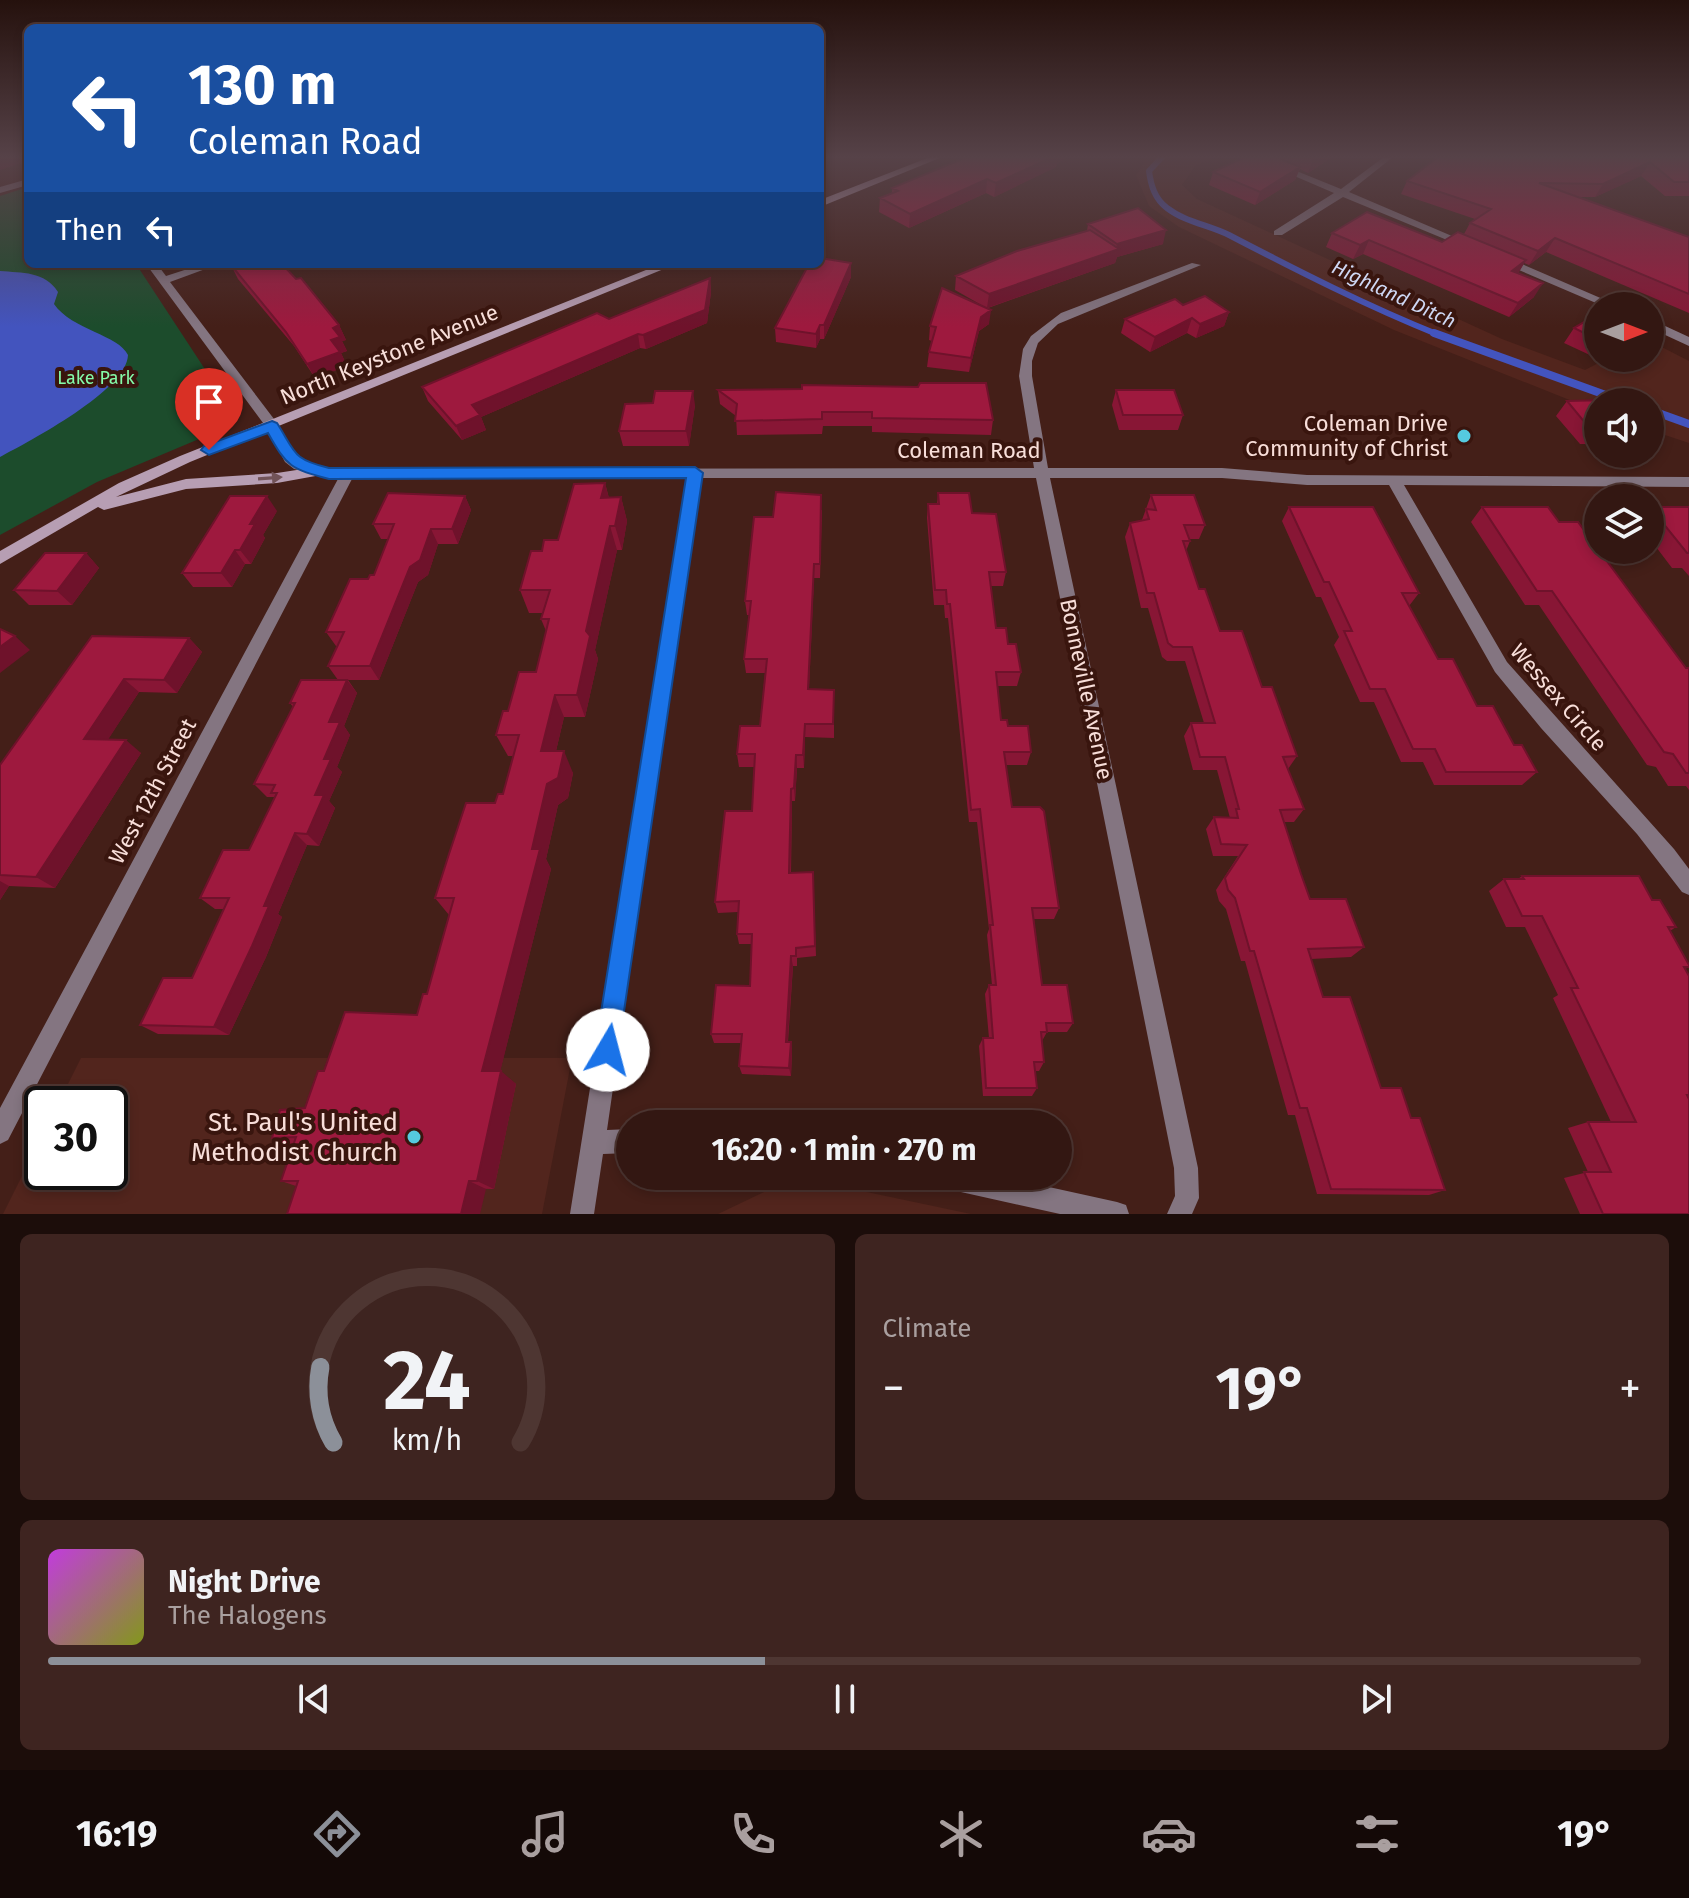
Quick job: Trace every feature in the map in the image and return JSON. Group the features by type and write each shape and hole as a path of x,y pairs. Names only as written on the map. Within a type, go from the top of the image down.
{"street":[{"path":"1278,233 1308,214"},
{"path":"1391,214 1479,249"},
{"path":"1493,255 1584,294"},
{"name":"Bonneville Avenue","path":"1179,1214 1187,1198 1186,1168 1042,472 1026,364 1034,340 1051,323 1196,265"},
{"path":"154,268 272,426 290,459 316,472"},
{"path":"162,281 202,268"},
{"name":"North Keystone Avenue","path":"0,558 160,470 661,268"},
{"path":"1664,330 1689,342"},
{"path":"83,510 186,484 316,472"},
{"name":"Coleman Road","path":"316,472 1222,473 1307,480 1689,482"},
{"name":"West 12th Street","path":"0,1132 348,473"},
{"path":"582,1214 695,473"},
{"name":"Wessex Circle","path":"1394,481 1501,667 1521,694 1630,809 1689,885"},
{"path":"594,1142 616,1141"},
{"path":"1007,1190 1117,1214"}],"shaded area":[{"path":"1160,214 1229,214 1502,339 1584,372 1664,372 1664,348 1689,361 1689,443 1664,435 1664,388 1584,388 1584,406 1394,330 1179,227"},
{"path":"0,271 32,274 47,280 58,292 54,304 62,313 115,342 128,355 123,369 95,398 53,427 0,457"},
{"path":"81,1058 572,1058 542,1214 3,1214 24,1172 24,1190 128,1190 128,1086 67,1086"},
{"path":"856,1190 971,1214 718,1214 766,1191"}],"green space":[{"name":"Lake Park","path":"0,214 24,214 24,268 139,268 233,412 233,418 218,431 97,482 0,535"}],"building":[{"path":"1120,214 1145,214 1166,230 1117,244 1088,224"},
{"path":"1364,214 1442,242 1458,232 1526,260 1512,271 1543,283 1518,303 1369,240 1360,245 1332,233"},
{"path":"1484,214 1624,214 1689,237 1689,294 1555,238 1538,251 1470,223"},
{"path":"1090,230 1119,249 989,294 956,276 1017,251"},
{"path":"824,259 851,263 824,325 820,325 816,334 775,328 807,268 824,268"},
{"path":"233,268 286,268 296,279 301,278 339,325 333,328 340,337 331,340 340,352 307,364 286,332"},
{"path":"710,278 705,310 643,335 638,334 472,405 480,415 456,426 422,387 597,313 609,319"},
{"path":"942,288 991,310 981,317 971,358 929,352 936,327 930,326"},
{"path":"1205,296 1229,312 1200,324 1192,318 1155,337 1125,319 1175,299 1183,305"},
{"path":"1584,322 1584,333 1574,328"},
{"path":"920,383 986,383 993,420 872,418 872,412 822,412 822,419 735,421 737,404 718,390 802,389 802,385 918,387"},
{"path":"1116,390 1174,390 1183,415 1123,415"},
{"path":"655,391 693,391 686,431 619,431 625,404 653,403"},
{"path":"1567,401 1584,401 1584,422"},
{"path":"605,483 601,498 621,497 615,526 610,526 586,631 590,636 577,695 555,695 541,751 564,751 558,778 547,784 532,849 540,849 482,1071 501,1071 477,1181 469,1181 461,1214 287,1214 298,1181 281,1181 296,1137 272,1138 280,1110 305,1108 318,1071 324,1071 345,1012 417,1015 423,994 427,994 454,898 435,898 466,803 495,803 498,794 503,794 519,735 496,735 503,711 508,711 519,672 536,672 549,619 541,619 550,590 520,590 531,551 542,551 544,540 558,540 574,484"},
{"path":"776,492 821,495 820,564 814,564 808,689 834,690 833,724 805,724 803,755 796,755 794,788 791,789 789,873 813,872 815,946 796,948 796,956 791,956 786,1042 791,1042 789,1068 739,1066 742,1034 711,1034 716,985 750,986 752,934 737,934 739,901 715,902 725,811 752,811 755,754 737,754 740,726 760,726 767,659 744,659 751,601 745,601 754,517 773,517"},
{"path":"388,493 465,496 452,529 431,529 420,560 410,567 370,666 328,666 344,632 326,632 350,579 368,579 374,575 394,524 373,524"},
{"path":"938,493 969,493 972,513 996,514 1006,572 989,572 996,628 1006,628 1008,644 1016,644 1021,672 996,672 1001,720 1007,720 1008,726 1028,726 1031,752 1004,752 1012,807 1040,807 1044,811 1059,908 1032,908 1042,985 1067,985 1073,1023 1046,1023 1047,1032 1041,1032 1044,1062 1034,1062 1037,1088 986,1088 983,1038 993,1038 989,985 996,985 990,925 993,925 980,809 971,810 950,604 947,604 946,590 935,590 928,504 939,504"},
{"path":"1151,495 1194,495 1205,525 1184,525 1190,541 1183,541 1199,589 1205,589 1220,631 1242,631 1262,687 1272,687 1297,756 1283,757 1304,809 1280,810 1310,899 1346,899 1364,947 1308,949 1323,997 1350,997 1381,1088 1401,1088 1411,1118 1420,1118 1445,1190 1331,1189 1307,1108 1300,1108 1254,951 1250,951 1235,898 1228,890 1225,878 1247,845 1221,844 1214,817 1238,818 1236,809 1239,809 1225,757 1200,757 1191,723 1215,723 1192,647 1173,647 1168,643 1154,593 1147,593 1130,523 1149,519 1146,509 1156,510"},
{"path":"230,496 267,496 250,524 255,524 240,550 235,550 221,573 182,573"},
{"path":"1289,507 1373,507 1419,593 1402,593 1438,659 1453,659 1477,706 1493,706 1514,745 1522,745 1537,772 1446,772 1435,749 1413,749 1385,689 1370,689 1344,631 1352,631 1329,582 1324,582"},
{"path":"1482,507 1548,507 1559,522 1578,522 1584,530 1584,564 1609,564 1689,668 1689,773 1673,754 1664,752 1552,591 1537,591"},
{"path":"1664,507 1689,507 1687,553 1664,524"},
{"path":"45,553 86,553 57,591 14,590"},
{"path":"0,629 15,636 0,647"},
{"path":"92,636 189,638 164,680 124,679 84,739 126,740 36,877 0,875 0,765"},
{"path":"301,680 347,680 329,722 340,722 324,759 331,759 315,795 324,795 307,834 295,833 264,906 269,906 214,1027 140,1025 163,978 192,978 229,898 200,898 223,850 249,850 277,793 271,793 275,785 254,784 295,703 290,703"},
{"path":"1522,876 1639,876 1652,900 1660,900 1676,927 1668,927 1689,965 1684,967 1689,976 1689,1214 1603,1214 1584,1172 1611,1172 1588,1122 1636,1122 1571,988 1578,988 1542,916 1522,916 1504,879 1524,879"}],"waterway":[{"name":"Highland Ditch","path":"1175,214 1229,235 1333,288 1436,334"},
{"name":"Highland Ditch","path":"1436,334 1586,388"},
{"name":"Highland Ditch","path":"1664,415 1689,424"}],"place":[{"name":"Coleman Drive Community of Christ","path":"1464,436"},
{"name":"St. Paul's United Methodist Church","path":"414,1137"}],"route":[{"path":"209,450 272,426 290,459 299,466 329,474 695,473 608,1050"}]}
